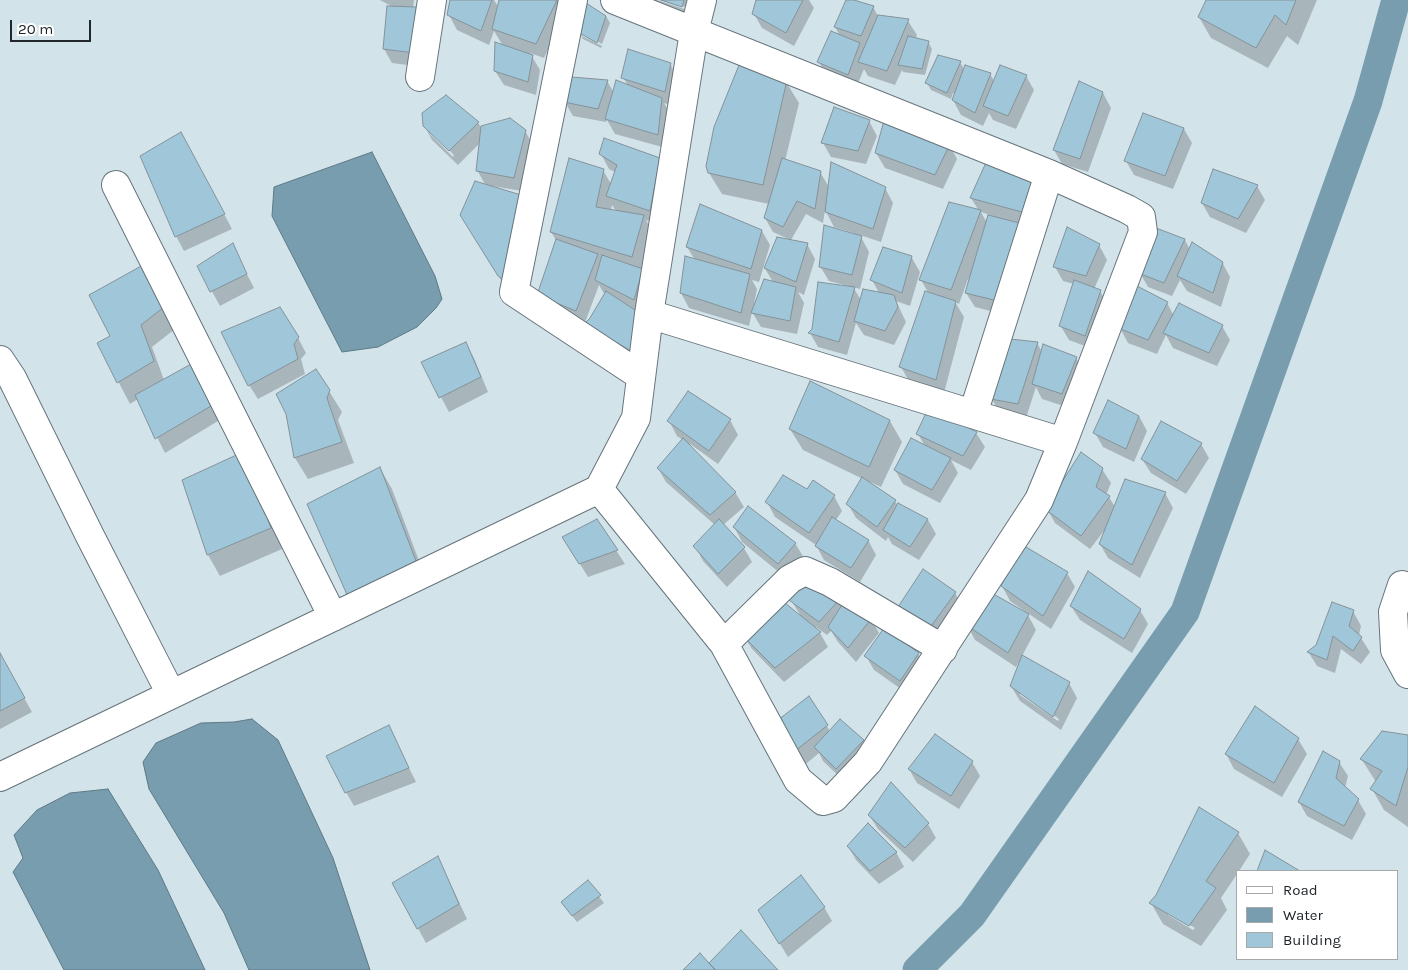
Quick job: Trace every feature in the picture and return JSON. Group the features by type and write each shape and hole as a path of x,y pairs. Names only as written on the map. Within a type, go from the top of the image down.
{"street":[{"path":"420,77 432,0"},
{"path":"573,0 514,292 641,376"},
{"path":"599,489 724,644 798,780 823,801 834,798 868,762 1039,500 1143,232 1141,217 1049,174 615,0"},
{"path":"0,777 599,489 636,418 648,314 694,32 702,0"},
{"path":"974,414 1049,174"},
{"path":"116,185 333,617"},
{"path":"648,314 1063,442"},
{"path":"0,360 12,378 171,694"},
{"path":"724,644 790,579 805,571 830,582 943,649"},
{"path":"1402,586 1394,612 1395,650 1408,674"}],"water":[{"path":"372,152 435,276 442,299 436,308 417,327 378,347 342,352 272,216 274,187"},
{"path":"252,719 278,740 333,858 370,970 249,970 224,913 149,789 143,762 156,743 201,723 234,722"},
{"path":"108,789 158,870 205,970 64,970 13,872 23,858 14,835 37,810 70,793"}],"building":[{"path":"450,0 492,0 481,31 447,15"},
{"path":"499,0 557,0 536,44 492,29"},
{"path":"661,0 684,0 682,7"},
{"path":"756,0 803,0 786,33 752,14"},
{"path":"846,0 854,0 874,6 861,36 834,27"},
{"path":"1206,0 1296,0 1286,25 1275,15 1256,48 1198,17"},
{"path":"586,3 606,16 597,43 578,32"},
{"path":"387,6 417,7 415,53 383,49"},
{"path":"878,15 909,19 887,71 858,62"},
{"path":"831,31 860,43 848,75 817,62"},
{"path":"908,36 929,41 922,69 898,65"},
{"path":"495,42 533,55 528,82 494,71"},
{"path":"628,49 671,63 665,92 621,78"},
{"path":"938,55 961,61 947,93 925,83"},
{"path":"739,65 787,80 763,185 708,173 706,166 714,127"},
{"path":"965,65 991,73 975,113 952,100"},
{"path":"1000,65 1027,75 1008,116 983,106"},
{"path":"571,77 608,80 598,109 564,102"},
{"path":"616,80 662,98 658,135 605,119"},
{"path":"1079,81 1103,92 1080,159 1053,150"},
{"path":"446,95 479,122 449,151 423,126 422,113"},
{"path":"834,107 870,120 858,151 821,143"},
{"path":"1143,113 1184,128 1165,176 1124,161"},
{"path":"885,117 950,144 935,175 875,153"},
{"path":"510,118 526,130 514,178 476,171 481,126"},
{"path":"181,132 225,214 175,237 140,156"},
{"path":"604,138 660,158 650,211 606,196 617,165 599,154"},
{"path":"569,158 604,169 596,207 644,215 632,257 550,232"},
{"path":"782,158 821,171 815,209 797,201 783,227 764,218"},
{"path":"988,158 1034,176 1022,212 970,198"},
{"path":"831,162 886,187 873,229 825,212"},
{"path":"1213,169 1258,185 1238,219 1201,203"},
{"path":"475,181 521,195 504,280 498,276 460,215"},
{"path":"949,202 981,210 951,290 919,280"},
{"path":"700,204 762,230 751,269 686,247"},
{"path":"988,215 1027,225 998,301 965,293"},
{"path":"824,225 862,236 852,275 819,267"},
{"path":"1067,227 1100,244 1086,276 1053,267"},
{"path":"1156,228 1185,239 1164,283 1138,273"},
{"path":"777,237 808,243 796,282 764,268"},
{"path":"556,239 598,254 576,311 537,295"},
{"path":"1192,242 1223,262 1213,293 1177,276"},
{"path":"233,243 247,274 210,292 197,266"},
{"path":"883,247 912,256 902,293 870,280"},
{"path":"602,255 643,269 634,300 595,280"},
{"path":"685,256 750,274 741,313 680,293"},
{"path":"143,265 164,307 141,325 154,361 117,383 97,343 110,336 89,295"},
{"path":"764,279 796,287 790,321 751,313"},
{"path":"1074,280 1101,290 1085,336 1059,326"},
{"path":"818,282 855,287 839,342 808,333 812,329"},
{"path":"1137,286 1168,302 1148,340 1118,328"},
{"path":"863,289 894,295 898,307 885,331 854,321"},
{"path":"606,291 641,314 633,352 584,324 590,318"},
{"path":"925,291 956,301 936,380 899,367"},
{"path":"1179,303 1223,325 1209,353 1163,333"},
{"path":"280,307 299,337 294,344 298,359 248,386 221,332"},
{"path":"1010,339 1038,342 1018,404 991,399"},
{"path":"466,342 481,377 439,398 421,362"},
{"path":"1043,344 1077,357 1062,394 1032,384"},
{"path":"193,363 211,406 155,439 135,395"},
{"path":"316,369 330,390 327,398 342,442 294,458 286,414 276,394"},
{"path":"810,381 890,420 869,467 789,429"},
{"path":"688,391 731,419 709,451 667,421"},
{"path":"1108,400 1139,416 1126,449 1093,433"},
{"path":"928,409 977,432 963,456 916,434"},
{"path":"1161,421 1202,443 1177,481 1141,459"},
{"path":"683,438 736,492 710,515 657,468"},
{"path":"911,438 951,458 932,490 894,470"},
{"path":"243,452 271,528 207,555 182,480"},
{"path":"1081,452 1103,468 1096,487 1110,496 1081,536 1045,509"},
{"path":"380,467 416,561 348,597 307,504"},
{"path":"783,475 807,489 813,480 835,495 809,533 765,502"},
{"path":"862,477 896,500 877,527 846,504"},
{"path":"1125,479 1166,492 1132,565 1099,544"},
{"path":"898,503 928,519 910,547 883,530"},
{"path":"748,506 796,543 778,564 733,527"},
{"path":"832,517 869,540 851,568 815,546"},
{"path":"597,519 618,550 579,564 562,537"},
{"path":"719,519 745,547 718,574 693,546"},
{"path":"1021,544 1068,572 1043,616 1001,586"},
{"path":"923,569 956,592 929,629 898,607"},
{"path":"1088,571 1141,609 1124,639 1070,606"},
{"path":"806,577 840,599 819,622 789,600"},
{"path":"988,591 1029,614 1008,653 966,625"},
{"path":"780,599 821,632 775,668 746,639"},
{"path":"845,600 872,618 848,648 828,627"},
{"path":"1332,602 1354,610 1349,626 1362,637 1353,651 1333,636 1327,660 1307,652 1316,645"},
{"path":"884,628 919,653 900,681 864,656"},
{"path":"0,653 25,698 0,711"},
{"path":"1022,655 1070,682 1053,717 1010,686"},
{"path":"809,696 828,725 791,754 778,720"},
{"path":"1255,706 1299,738 1274,783 1225,754"},
{"path":"840,719 864,740 836,769 814,747"},
{"path":"389,725 409,768 345,793 326,756"},
{"path":"1382,731 1408,735 1408,767 1396,806 1370,789 1382,771 1360,759"},
{"path":"935,734 973,761 951,796 908,769"},
{"path":"1323,751 1340,761 1336,778 1359,799 1344,826 1298,802"},
{"path":"891,782 929,823 905,848 868,815"},
{"path":"1199,807 1239,832 1206,881 1216,888 1189,926 1149,903 1156,895"},
{"path":"868,823 897,852 870,871 847,846"},
{"path":"1265,850 1298,870 1257,870"},
{"path":"438,856 459,904 417,929 392,883"},
{"path":"801,875 825,907 779,944 758,910"},
{"path":"588,880 601,895 572,916 561,902"},
{"path":"741,930 778,970 716,970 709,963"},
{"path":"700,953 715,970 683,970"}],"waterway":[{"path":"917,970 972,915 1185,612 1368,101 1396,0"}]}
